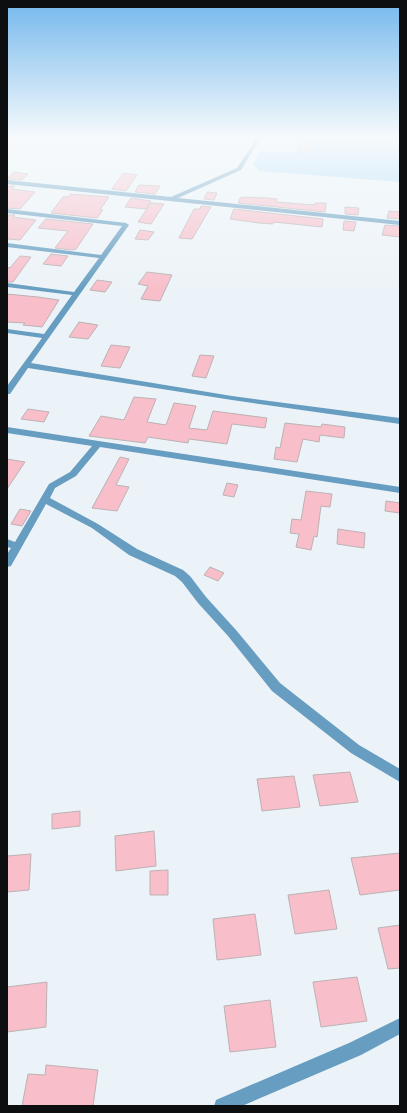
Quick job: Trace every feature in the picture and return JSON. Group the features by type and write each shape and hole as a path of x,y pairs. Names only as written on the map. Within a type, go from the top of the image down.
{"street":[{"path":"68,188 400,223"},
{"path":"171,198 199,188"},
{"path":"7,211 126,225 45,336 7,392"},
{"path":"7,245 104,257"},
{"path":"7,285 76,294"},
{"path":"7,331 45,336"},
{"path":"26,365 232,398 400,421"},
{"path":"7,430 400,490"},
{"path":"7,563 12,545 52,486 73,474 98,444"},
{"path":"44,499 95,526 133,552 179,573 186,579 202,600 232,633 276,687 355,749 400,776"},
{"path":"222,1106 355,1049 400,1026"}],"building":[{"path":"7,188 35,192 20,209 7,208"},
{"path":"113,188 128,188 126,191 112,189"},
{"path":"137,188 159,188 155,194 135,192"},
{"path":"207,192 217,193 214,200 204,199"},
{"path":"70,194 109,197 100,210 103,210 97,218 51,213 63,197 68,197"},
{"path":"131,198 151,201 146,209 125,207"},
{"path":"240,198 277,199 276,202 315,205 315,203 326,203 325,212 238,203"},
{"path":"151,203 164,204 151,224 138,222"},
{"path":"201,206 211,207 192,239 179,238 194,209 200,209"},
{"path":"345,207 359,208 358,215 345,214"},
{"path":"234,209 323,219 322,227 274,222 273,224 259,223 230,219"},
{"path":"389,211 400,212 400,219 387,218"},
{"path":"7,215 15,215 13,217 36,220 20,240 7,239"},
{"path":"46,219 93,224 76,249 72,250 55,248 68,231 38,228"},
{"path":"344,221 356,222 354,231 343,230"},
{"path":"385,225 400,226 400,237 382,235"},
{"path":"140,230 154,232 148,240 135,239"},
{"path":"51,254 68,256 61,266 43,264"},
{"path":"20,256 31,257 13,282 7,282 7,267 10,268"},
{"path":"147,272 172,275 160,301 141,299 148,286 138,284"},
{"path":"97,280 112,282 105,292 90,290"},
{"path":"7,294 59,300 42,327 23,325 25,323 7,322"},
{"path":"79,322 98,325 88,339 69,337"},
{"path":"111,345 130,347 120,368 101,366"},
{"path":"200,355 214,356 206,378 192,376"},
{"path":"134,397 156,399 147,422 166,425 174,403 196,406 189,428 207,430 213,411 267,418 265,428 232,424 227,444 189,439 188,443 148,437 145,443 89,436 101,416 124,420"},
{"path":"28,409 49,412 44,422 21,419"},
{"path":"285,423 321,427 322,424 345,427 344,438 320,435 319,442 303,439 297,462 274,459 276,447 280,448"},
{"path":"120,457 129,459 116,485 129,487 117,511 92,508"},
{"path":"7,459 25,462 7,489"},
{"path":"227,483 238,485 234,497 223,495"},
{"path":"306,491 332,494 330,507 321,506 317,537 314,536 311,550 296,547 299,534 290,533 292,519 301,520"},
{"path":"386,501 400,503 400,513 385,511"},
{"path":"20,509 31,511 22,526 11,524"},
{"path":"338,529 365,533 364,548 337,544"},
{"path":"210,567 224,573 218,581 204,575"},
{"path":"350,772 358,802 320,806 313,775"},
{"path":"294,776 300,807 262,811 257,779"},
{"path":"80,811 80,826 52,829 52,814"},
{"path":"154,831 156,866 116,871 115,836"},
{"path":"400,853 400,890 360,895 351,858"},
{"path":"31,854 29,890 7,892 7,856"},
{"path":"168,870 168,895 150,895 150,871"},
{"path":"329,890 337,929 295,934 288,895"},
{"path":"255,914 261,955 217,960 213,919"},
{"path":"400,925 400,968 388,969 378,928"},
{"path":"357,977 367,1021 321,1027 313,982"},
{"path":"47,982 46,1027 7,1032 7,987"},
{"path":"270,1000 276,1047 230,1052 224,1006"},
{"path":"46,1065 98,1070 93,1106 22,1106 28,1074 45,1075"}]}
